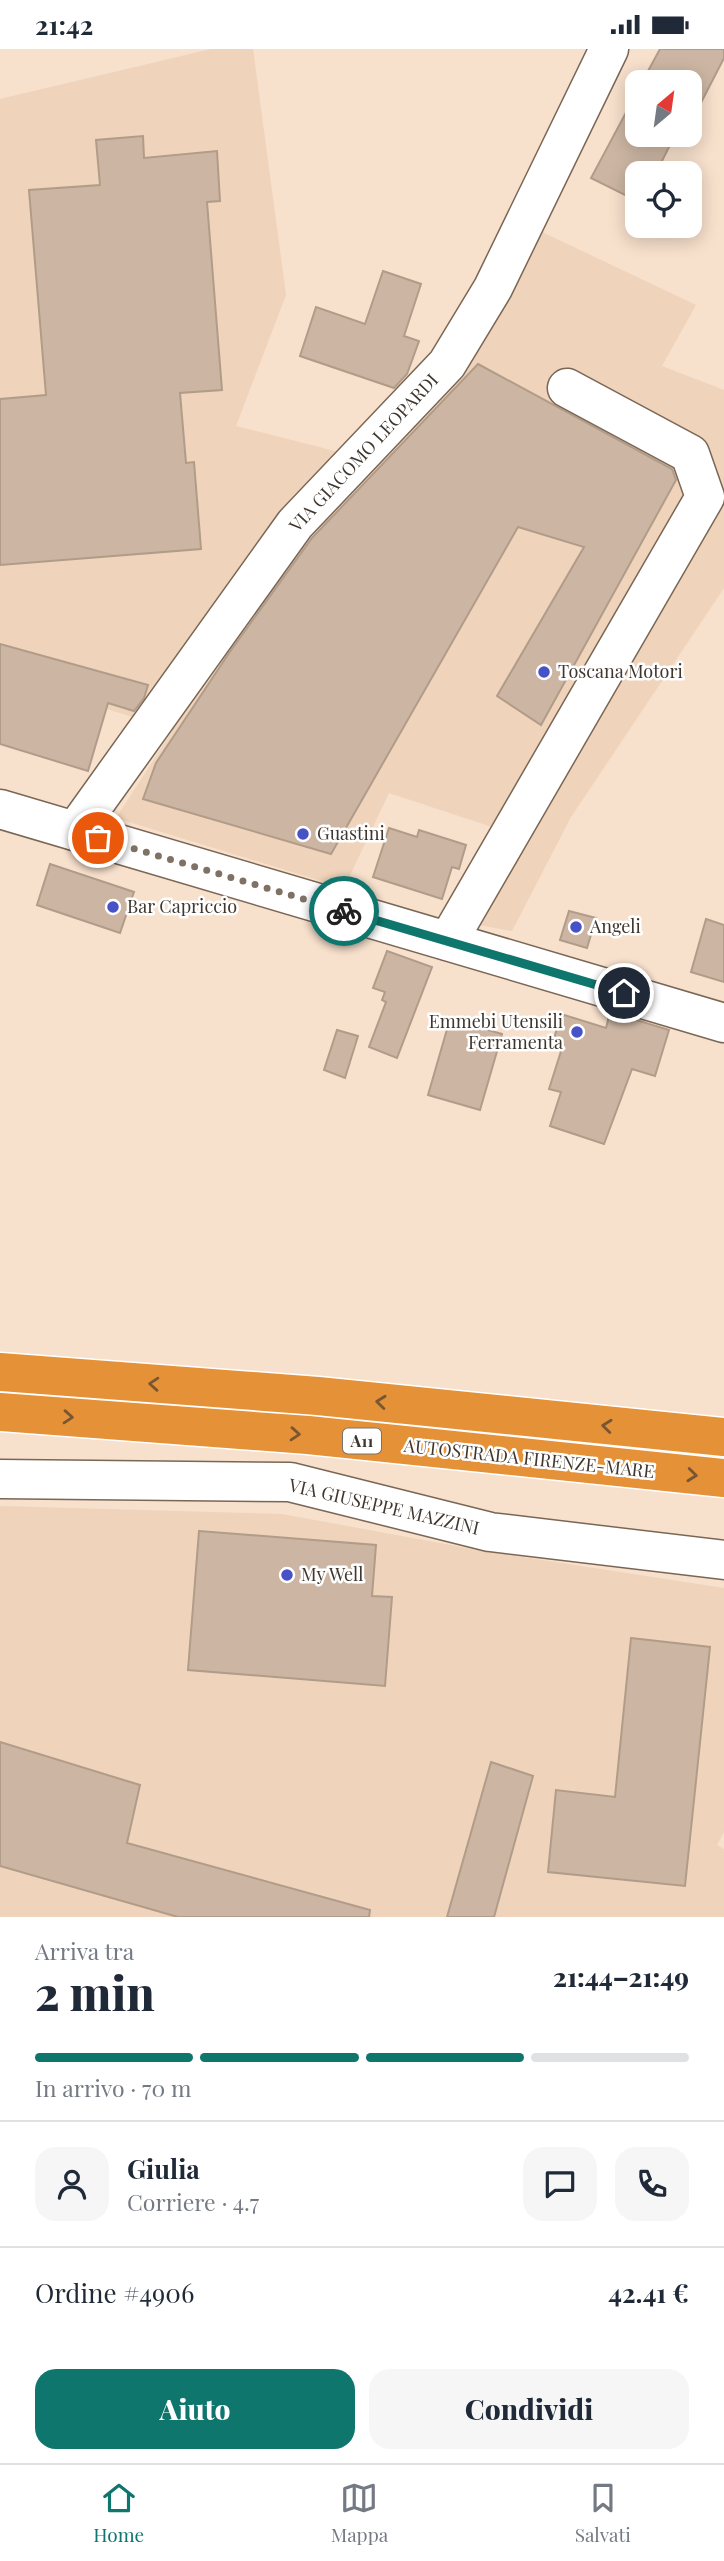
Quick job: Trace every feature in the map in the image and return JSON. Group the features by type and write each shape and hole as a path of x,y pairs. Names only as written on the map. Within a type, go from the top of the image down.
{"highway":[{"name":"A11","path":"0,1373 318,1396 724,1437"},
{"name":"AUTOSTRADA FIRENZE-MARE","path":"0,1412 307,1436 724,1478"}],"street":[{"name":"VIA GIACOMO LEOPARDI","path":"75,831 295,524 447,364 493,288 609,49"},
{"path":"448,941 705,497 690,454 567,388"},
{"path":"0,809 724,1023"},
{"name":"VIA GIUSEPPE MAZZINI","path":"0,1479 290,1482 490,1532 724,1560"}],"shaded area":[{"path":"211,49 253,49 286,295 236,426 374,461 475,356 540,231 696,305 662,366 724,390 724,588 571,817 512,931 446,919 495,828 389,793 344,888 116,818 173,730 0,675 0,99"},
{"path":"0,1506 282,1514 478,1550 724,1588 724,1832 717,1845 724,1849 724,1917 0,1917"}],"building":[{"path":"660,49 724,49 724,58 702,101 702,70 649,70"},
{"path":"625,114 625,147 669,147 662,161 625,161 625,195 591,178"},
{"path":"143,136 144,158 217,151 220,201 207,202 222,390 180,393 186,463 194,462 201,549 0,565 0,399 46,395 29,190 100,185 96,140"},
{"path":"383,271 421,284 404,336 419,341 407,374 394,388 300,356 316,307 365,324"},
{"path":"478,364 672,469 676,480 541,725 497,696 584,547 518,527 331,854 143,799 156,763 229,653 312,538"},
{"path":"0,644 148,685 144,698 134,711 108,703 88,771 0,744"},
{"path":"389,828 417,837 419,830 466,845 459,869 452,867 442,899 373,877"},
{"path":"50,864 134,892 120,933 37,905"},
{"path":"569,911 596,918 587,948 560,940"},
{"path":"706,919 724,925 724,982 691,972"},
{"path":"387,951 432,967 397,1058 369,1047 386,1002 382,1000 385,992 373,988"},
{"path":"610,1012 669,1030 655,1076 632,1069 604,1144 550,1126 561,1092 549,1089 563,1045 553,1042 561,1014 606,1028"},
{"path":"450,1019 502,1034 480,1110 428,1095"},
{"path":"337,1030 358,1036 345,1078 324,1070"},
{"path":"199,1531 376,1545 372,1596 392,1597 385,1686 188,1670"},
{"path":"631,1638 710,1647 685,1886 548,1872 556,1790 615,1797"},
{"path":"0,1742 140,1785 127,1843 370,1910 369,1917 178,1917 0,1866"},
{"path":"491,1762 533,1776 494,1917 447,1917"}],"way so far":[{"path":"98,838 344,911"}],"place":[{"name":"Toscana Motori","path":"544,672"},
{"name":"Guastini","path":"303,834"},
{"name":"Bar Capriccio","path":"113,907"},
{"name":"Angeli","path":"576,927"},
{"name":"Emmebi Utensili Ferramenta","path":"577,1032"},
{"name":"My Well","path":"287,1575"}],"route":[{"path":"344,911 624,993"}]}
